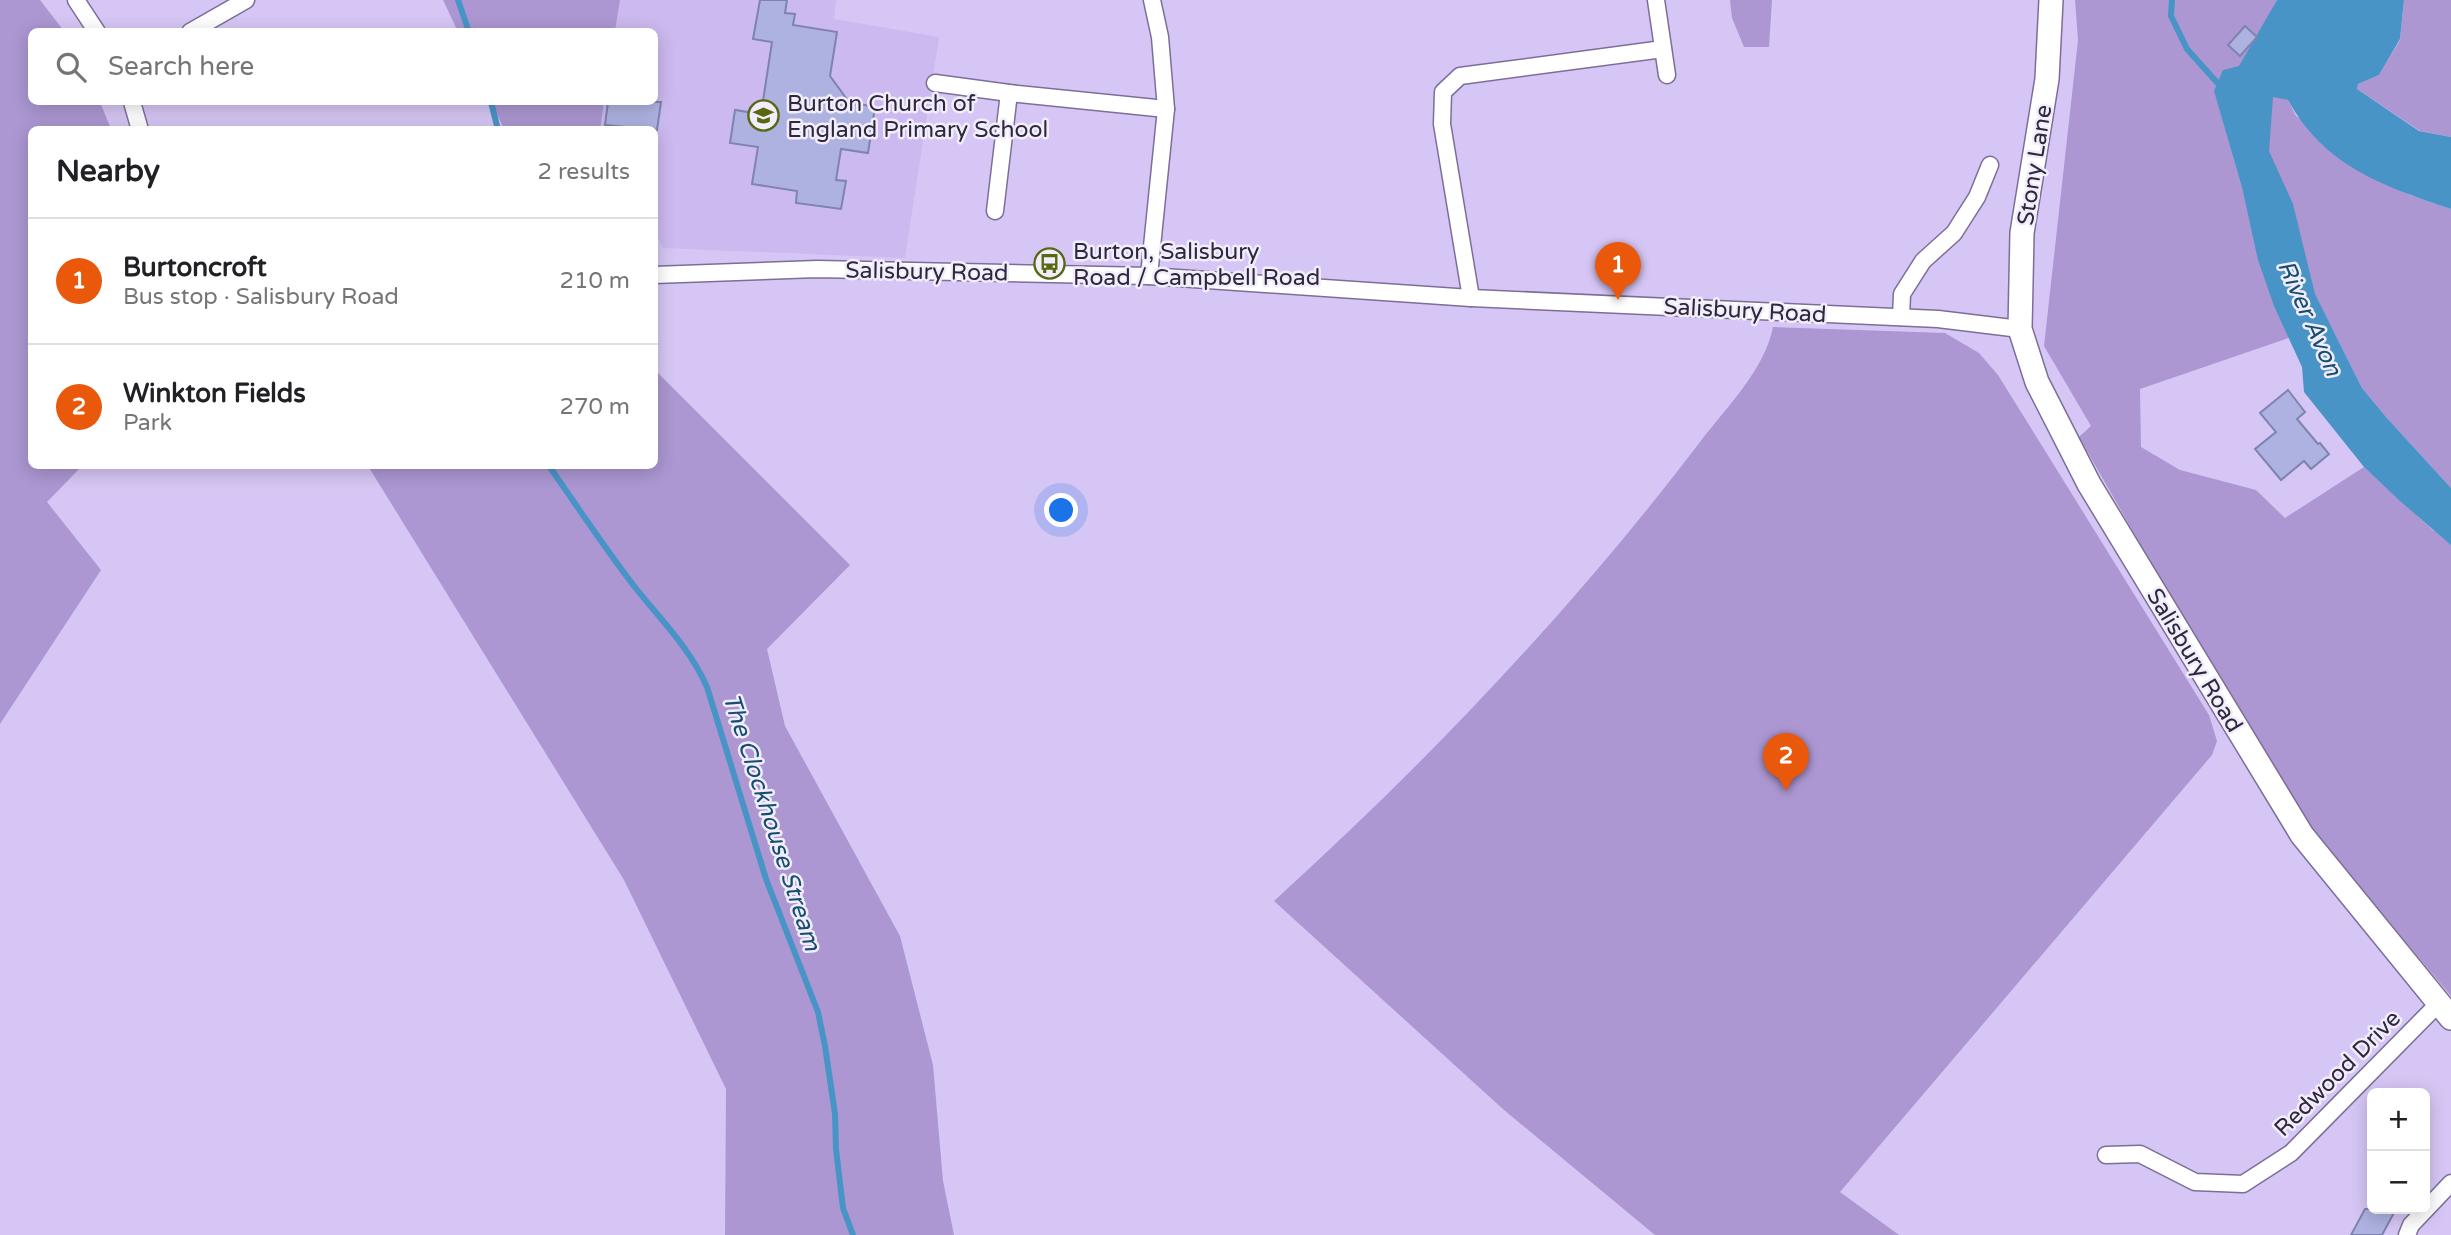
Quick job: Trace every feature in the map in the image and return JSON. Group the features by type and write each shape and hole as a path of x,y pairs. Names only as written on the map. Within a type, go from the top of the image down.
{"main road":[{"name":"Stony Lane","path":"2020,329 2022,233 2048,79 2051,0"},
{"name":"Salisbury Road","path":"2020,329 2037,382 2064,438 2255,761 2302,835 2445,1010"}],"street":[{"path":"76,0 94,28"},
{"path":"197,28 246,0"},
{"path":"1149,276 1166,109 1160,37 1152,0"},
{"path":"1656,0 1667,75"},
{"path":"1471,298 1442,124 1443,92 1460,76 1663,50"},
{"path":"935,83 1166,109"},
{"path":"995,211 1009,93"},
{"path":"133,105 140,126"},
{"path":"1901,317 1902,294 1923,261 1954,233 1977,197 1990,164"},
{"name":"Salisbury Road","path":"658,275 817,269 1149,276 1471,298 1938,319 2020,329"},
{"name":"Redwood Drive","path":"2106,1155 2140,1154 2195,1182 2243,1184 2291,1153 2445,1010"},
{"path":"2407,1235 2411,1225 2451,1183"}],"shaded area":[{"path":"0,0 40,0 62,28 28,28 28,105 101,105 110,126 28,126 28,469 79,469 47,502 101,570 0,724"},
{"path":"443,0 620,0 615,28 456,28"},
{"name":"Burton Church of England Primary School","path":"620,0 836,0 834,19 939,37 905,258 663,248 658,239 658,126 601,126 604,105 658,105 658,28 615,28"},
{"path":"1730,0 1772,0 1769,47 1744,47 1732,18"},
{"path":"2075,0 2277,0 2273,7 2273,96 2288,100 2296,116 2410,195 2451,209 2451,488 2362,388 2331,326 2140,389 2141,447 2180,470 2256,490 2285,518 2364,467 2434,531 2451,522 2451,996 2316,836 2215,675 2079,437 2091,426 2044,346 2078,40"},
{"path":"2404,0 2451,0 2451,137 2420,131 2357,89 2358,84 2379,75 2400,40"},
{"path":"492,105 604,105 601,126 503,126"},
{"path":"1773,327 1945,333 1979,353 1998,375 2209,715 2217,741 2212,755 1840,1192 1899,1235 1655,1235 1504,1110 1274,901 1332,848 1443,738 1498,681 1602,564 1743,388 1762,358"},
{"path":"658,373 850,565 767,649 785,726 900,936 933,1065 943,1181 954,1235 725,1235 726,1089 624,880 370,469 658,469"}],"water":[{"name":"River Avon","path":"2277,0 2404,0 2400,39 2379,75 2358,84 2357,89 2419,131 2451,137 2451,209 2402,192 2358,171 2319,142 2288,100 2273,97 2269,151 2293,204 2315,294 2362,388 2451,488 2451,545 2364,467 2304,392 2302,367 2274,306 2258,260 2242,187 2214,91 2223,70 2239,66"}],"building":[{"path":"760,0 787,0 785,13 795,14 793,25 837,32 830,76 849,102 875,107 868,153 841,149 836,180 846,181 841,209 796,203 797,191 752,184 758,147 730,143 735,110 761,114 772,42 753,39"},
{"path":"2245,26 2257,37 2240,56 2228,45"},
{"path":"658,102 661,102 658,126 605,125 608,105 658,105"},
{"path":"2288,390 2305,412 2297,419 2329,454 2311,469 2304,461 2281,480 2255,449 2276,432 2260,413"},
{"path":"2365,1209 2367,1214 2393,1214 2382,1235 2351,1235"}],"waterway":[{"name":"The Clockhouse Stream","path":"458,0 468,28"},
{"path":"2172,0 2171,16 2187,49 2222,88"},
{"name":"The Clockhouse Stream","path":"492,105 497,126"},
{"name":"The Clockhouse Stream","path":"551,469 634,586 683,647 707,687 766,879 818,1012 835,1114 843,1208 853,1235"}],"place":[{"name":"Burton Church of England Primary School","path":"764,116"},
{"name":"Burton, Salisbury Road / Campbell Road","path":"1050,264"},
{"name":"Burtoncroft","path":"1618,300"},
{"name":"Winkton Fields","path":"1786,791"}]}
